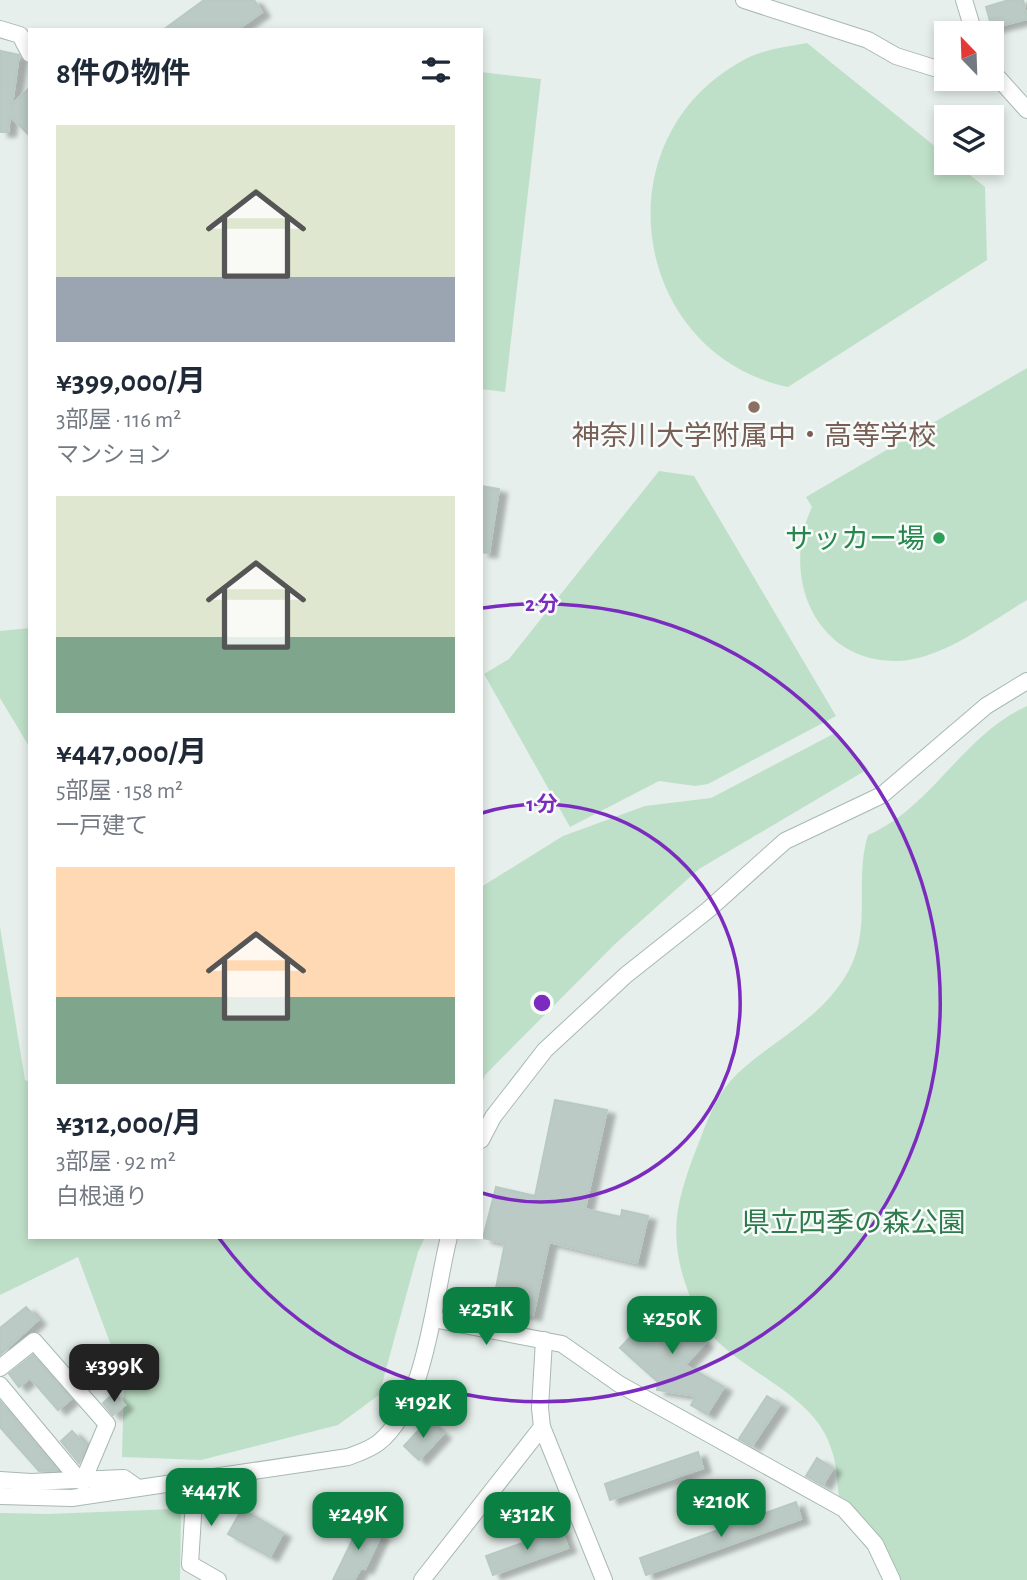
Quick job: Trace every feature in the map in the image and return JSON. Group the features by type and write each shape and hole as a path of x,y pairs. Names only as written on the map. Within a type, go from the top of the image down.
{"street":[{"path":"744,0 855,36 896,55 934,68"},
{"path":"964,0 970,21"},
{"path":"0,29 20,35 28,50"},
{"path":"1004,84 1027,110"},
{"path":"483,1136 493,1117 545,1050 626,975 708,910 785,841 882,796 986,706 1027,681"},
{"path":"0,1496 72,1498 348,1457 378,1443 404,1406 424,1358 449,1239"},
{"path":"433,1319 562,1344 619,1384 844,1508 875,1544 892,1580"},
{"path":"544,1340 540,1408 542,1427 604,1580"},
{"path":"0,1368 34,1341 107,1424 82,1481"},
{"path":"0,1384 82,1481"},
{"path":"422,1580 542,1427"},
{"path":"0,1480 82,1481 124,1478 138,1488"},
{"path":"199,1478 194,1500 190,1564 218,1580"}],"green space":[{"path":"807,43 934,146 934,175 970,175 985,187 987,260 788,387 735,367 695,333 667,290 653,242 652,191 666,141 695,97 740,62 772,50"},
{"path":"483,72 541,79 505,392 483,389"},
{"name":"サッカー場","path":"1027,368 1027,600 949,647 915,659 898,661 869,658 845,647 825,631 812,610 803,586 800,560 803,533 812,507 806,497"},
{"path":"659,471 694,476 836,716 708,784 695,786 659,781 570,827 484,674 509,659"},
{"path":"28,628 28,745 0,698 0,631"},
{"name":"県立四季の森公園","path":"1027,706 1027,1580 899,1580 867,1522 850,1504 839,1498 834,1456 822,1428 806,1409 724,1348 707,1330 695,1309 679,1262 679,1203 704,1128 725,1087 753,1060 826,1001 849,970 860,937 862,869 868,835 891,823 911,807 984,734"},
{"path":"837,732 868,769 699,869 615,944 485,1075 483,1080 483,886 563,836 645,806 711,798"},
{"path":"0,927 25,1080 28,1081 28,1239 424,1239 418,1252 379,1395 338,1425 201,1460 122,1457 124,1380 78,1257 0,1295"},
{"path":"174,1509 181,1512 180,1580 0,1580 0,1513 48,1514"}],"building":[{"path":"204,0 254,0 262,12 240,28 166,28"},
{"path":"1009,0 1023,0 1027,19 1004,25 1004,21 990,21 986,7"},
{"path":"1,51 19,55 12,105 28,89 28,134 10,116 8,132 0,132"},
{"path":"483,486 499,489 489,553 483,552"},
{"path":"555,1100 607,1110 585,1209 621,1217 622,1210 648,1216 637,1263 549,1242 533,1316 492,1308 505,1243 483,1238 496,1187 535,1196"},
{"path":"665,1299 691,1323 688,1327 705,1343 685,1365 724,1387 707,1414 691,1405 696,1396 657,1390 658,1382 620,1348"},
{"path":"26,1307 38,1320 0,1355 0,1328"},
{"path":"33,1355 71,1399 58,1410 30,1378 19,1387 9,1374"},
{"path":"114,1393 125,1405 113,1415 103,1403"},
{"path":"767,1396 780,1404 752,1446 739,1439"},
{"path":"0,1401 57,1470 39,1471 0,1427"},
{"path":"428,1420 443,1434 419,1460 404,1446"},
{"path":"72,1431 86,1446 79,1463 61,1441"},
{"path":"698,1452 703,1468 610,1500 605,1484"},
{"path":"817,1458 833,1468 823,1485 806,1476"},
{"path":"796,1502 801,1519 646,1575 640,1558"},
{"path":"242,1509 283,1533 270,1557 228,1534"},
{"path":"362,1520 375,1526 373,1531 381,1535 365,1569 361,1568 354,1580 333,1580"},
{"path":"561,1529 568,1548 493,1575 486,1556"}],"place":[{"name":"神奈川大学附属中・高等学校","path":"754,407"},
{"name":"サッカー場","path":"939,538"}]}
